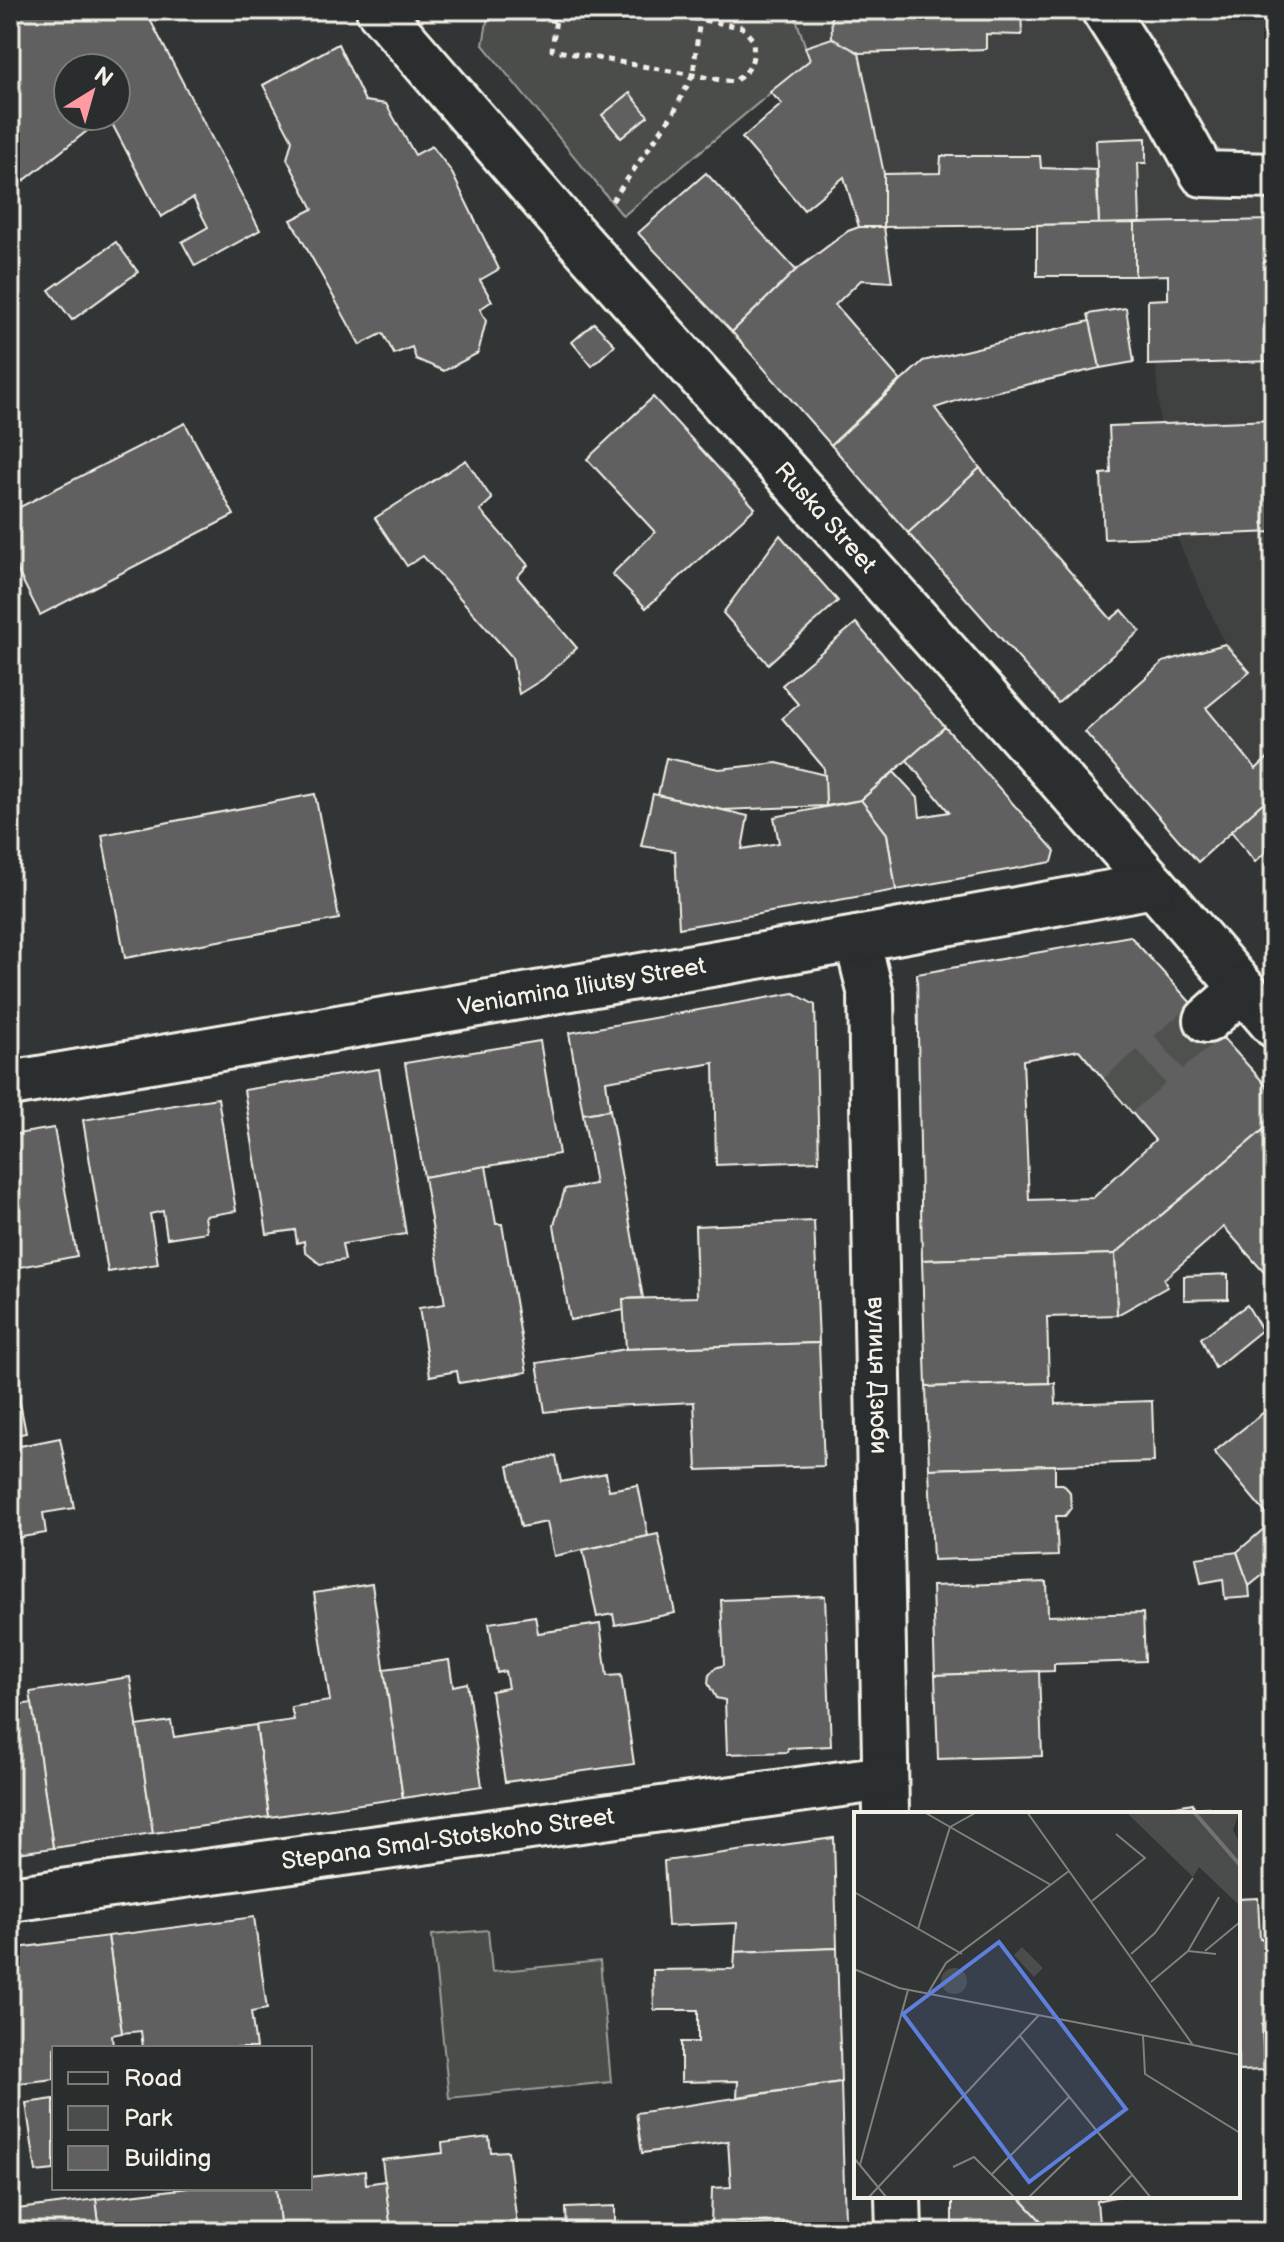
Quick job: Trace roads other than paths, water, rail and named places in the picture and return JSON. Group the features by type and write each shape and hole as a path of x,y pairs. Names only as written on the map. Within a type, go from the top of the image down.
{"street":[{"name":"Ruska Street","path":"379,10 564,224 1154,885 1274,1025"},
{"path":"1104,10 1165,106 1203,174 1274,176"},
{"name":"Veniamina Iliutsy Street","path":"10,1084 1154,885"},
{"name":"вулиця Дзюби","path":"857,939 871,995 886,1796"},
{"path":"1207,1020 1242,989"},
{"name":"Stepana Smal-Stotskoho Street","path":"10,1899 886,1796"},
{"path":"898,2198 899,2232"}],"tunnel":[{"path":"1118,1095 1207,1020"}]}
